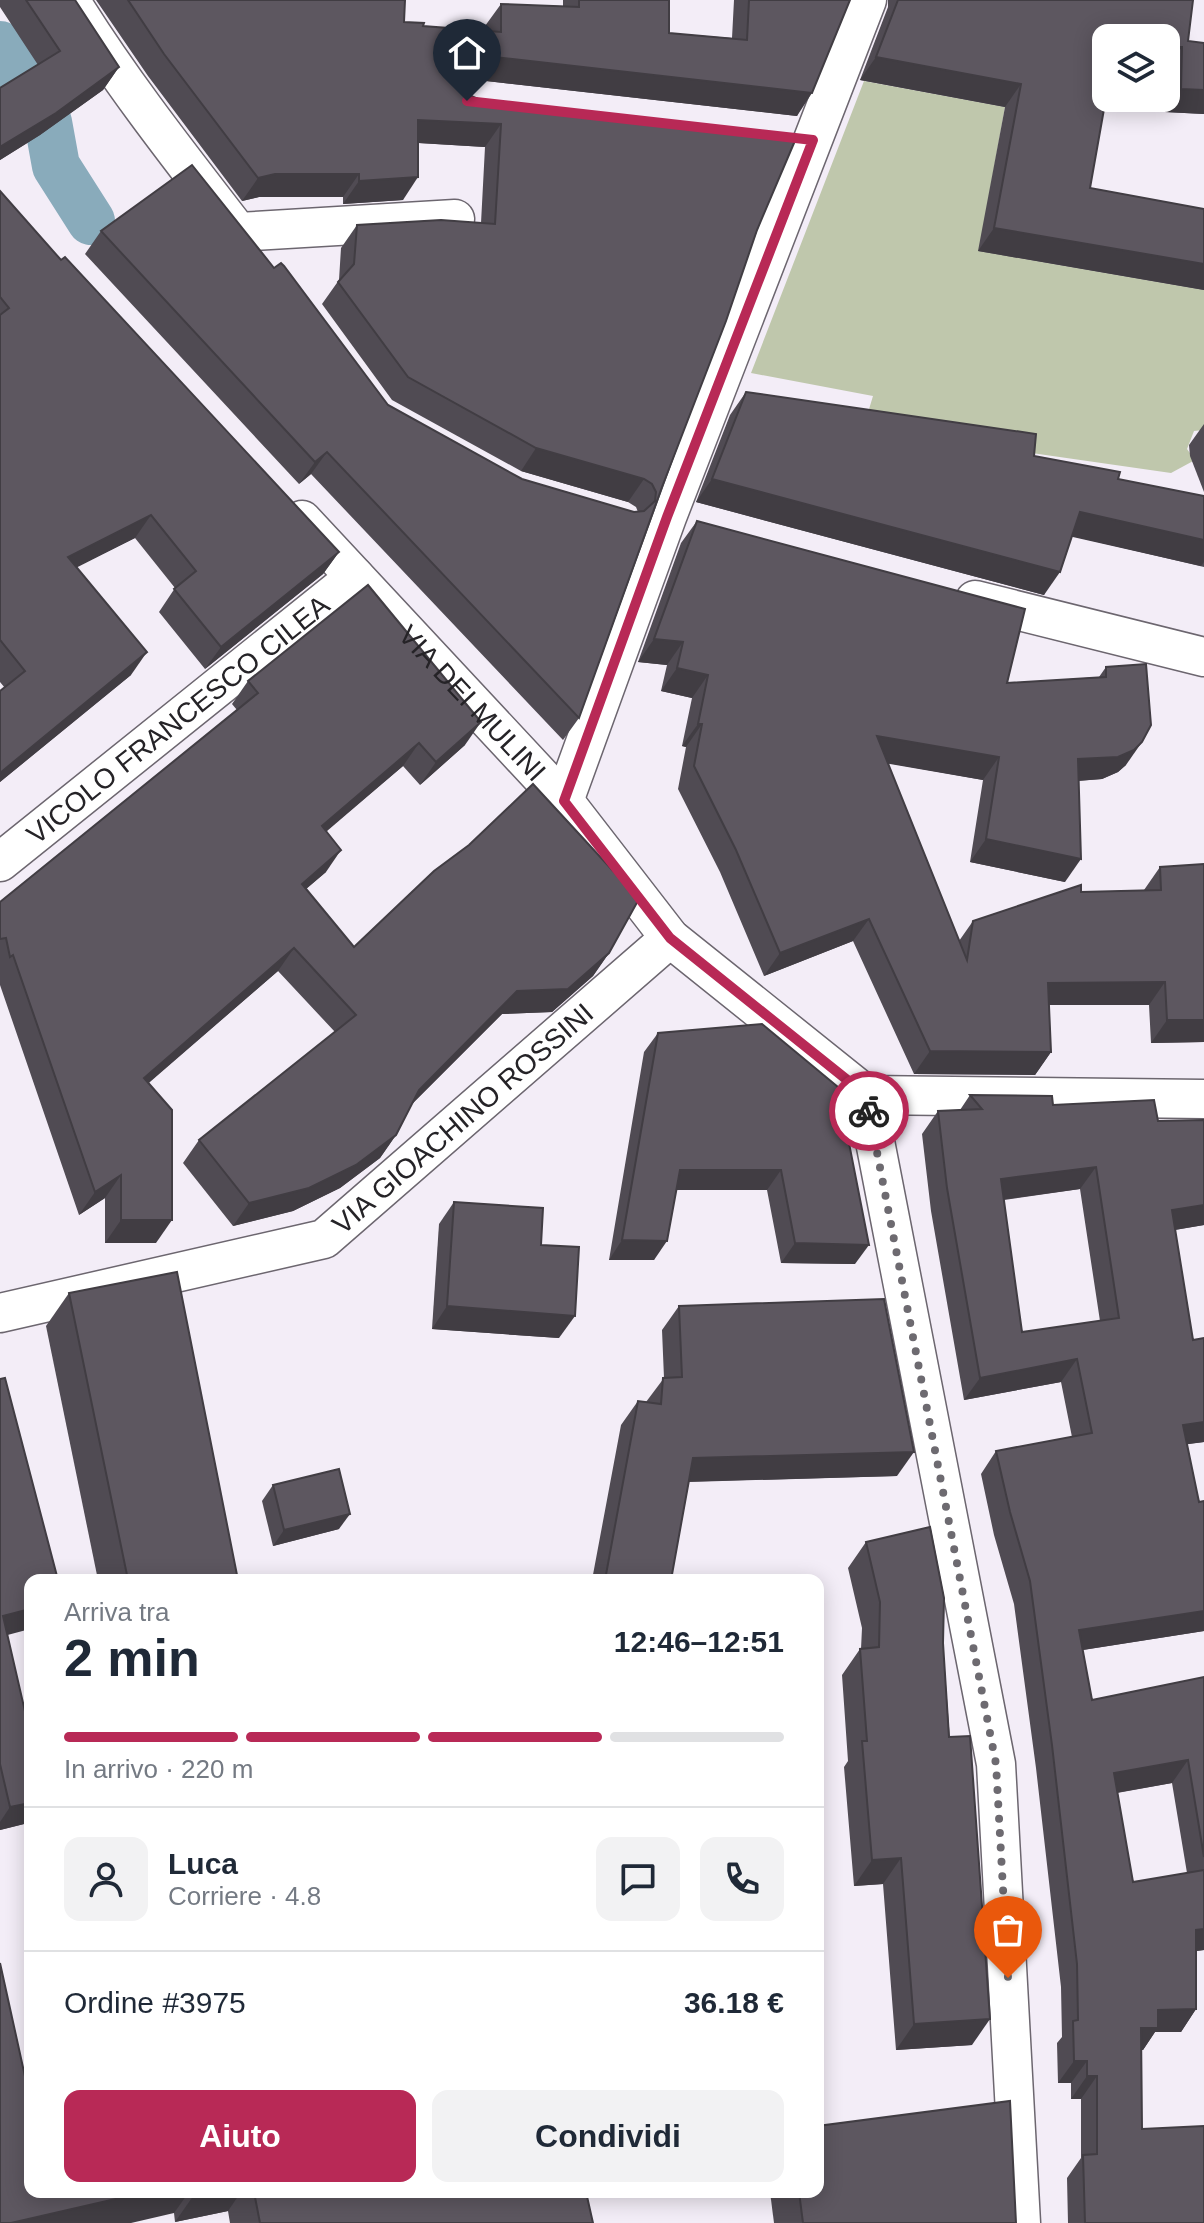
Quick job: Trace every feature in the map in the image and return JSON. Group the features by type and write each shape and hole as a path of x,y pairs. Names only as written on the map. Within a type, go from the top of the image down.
{"street":[{"path":"70,0 92,36 238,232 455,219"},
{"path":"564,801 682,521 797,138 867,0"},
{"name":"VIA DEI MULINI","path":"280,496 564,801 670,938 866,1095"},
{"name":"VICOLO FRANCESCO CILEA","path":"0,862 355,577"},
{"path":"941,591 1204,657"},
{"name":"VIA GIOACHINO ROSSINI","path":"0,1313 324,1239 670,938"},
{"path":"1021,2223 996,1764 866,1095 1204,1099"}],"green space":[{"path":"864,81 1005,107 979,251 1204,290 1204,430 1194,431 1187,449 1195,460 1171,473 863,429 873,396 751,373"}],"building":[{"path":"26,0 75,0 119,67 56,113 0,147 0,88 60,51"},
{"path":"128,0 405,0 404,22 501,32 501,4 579,7 579,0 669,0 669,33 747,40 749,0 850,0 812,93 485,56 473,58 461,75 469,95 480,100 797,136 757,230 579,718 327,452 315,462 101,231 192,165 274,268 281,263 284,266 388,405 522,479 634,512 644,511 655,501 656,492 652,484 644,479 536,448 408,377 338,282 354,264 357,225 441,220 495,224 501,124 418,120 418,177 359,181 359,174 275,174 258,178 164,54"},
{"path":"898,0 1193,0 1188,41 1204,43 1204,90 1181,89 1180,24 1092,24 1092,112 1104,112 1090,188 1204,209 1204,264 994,228 1021,84 876,57"},
{"path":"0,191 61,260 65,257 339,552 221,647 174,589 196,571 151,515 68,557 147,652 0,773 0,691 25,671 0,640 0,315 9,308 0,297"},
{"path":"746,392 1036,434 1034,456 1120,472 1118,479 1204,496 1204,540 1080,512 1060,572 712,479"},
{"path":"697,521 1025,609 1007,683 1106,677 1106,667 1146,664 1151,725 1142,742 1134,750 1118,757 1078,759 1081,859 986,839 999,757 877,736 967,960 973,921 1081,885 1081,892 1161,890 1160,867 1204,864 1204,1020 1167,1020 1165,982 1048,983 1051,1052 930,1051 869,919 780,953 736,850 694,766 702,724 698,724 708,675 677,668 683,642 654,639"},
{"path":"368,585 481,722 436,762 419,743 322,826 341,850 302,884 354,947 533,784 639,899 609,953 568,989 517,991 419,1090 396,1135 356,1165 309,1188 249,1203 199,1140 356,1015 294,948 144,1078 172,1110 172,1220 121,1220 121,1175 95,1192 13,955 10,957 6,938 0,939 0,902 258,693 248,681"},
{"path":"762,1024 838,1087 869,1245 795,1243 781,1170 680,1170 667,1241 622,1240 658,1033"},
{"path":"970,1095 1052,1096 1053,1105 1154,1100 1158,1121 1204,1120 1204,1205 1172,1210 1193,1340 1204,1338 1204,1422 1183,1425 1199,1502 1204,1501 1204,1611 1079,1630 1092,1700 1204,1677 1204,1857 1188,1760 1114,1773 1133,1882 1204,1870 1204,1929 1196,1930 1196,2009 1158,2010 1158,2028 1141,2028 1142,2129 1204,2126 1204,2223 1085,2223 1083,2155 1097,2154 1097,2076 1087,2076 1087,2061 1074,2061 1073,2021 1078,2020 1077,1964 1052,1745 1030,1581 996,1451 1092,1433 1077,1359 980,1378 947,1188 938,1111 982,1109","holes":["1096,1167 1119,1318 1022,1332 1001,1179"]},
{"path":"454,1202 543,1208 541,1245 579,1247 575,1316 447,1306"},
{"path":"177,1272 237,1574 127,1574 69,1293"},
{"path":"884,1299 914,1452 693,1458 672,1574 606,1574 638,1401 661,1404 663,1378 682,1377 679,1306"},
{"path":"5,1378 56,1574 24,1574 24,1611 3,1616 24,1707 24,1804 10,1807 0,1764 0,1379"},
{"path":"339,1469 350,1514 284,1530 273,1485"},
{"path":"930,1527 944,1598 943,1643 949,1737 970,1736 990,2019 914,2024 901,1858 872,1860 862,1741 867,1741 860,1649 879,1647 880,1602 866,1542"},
{"path":"0,1963 24,2072 24,2198 120,2198 0,2223"},
{"path":"1010,2101 1016,2223 803,2223 800,2198 824,2198 824,2125"},
{"path":"255,2198 587,2198 593,2223 260,2223"}],"waterway":[{"path":"0,45 48,122 56,166 91,221"}],"way so far":[{"path":"869,1111 996,1764 1008,1978"}],"route":[{"path":"467,101 813,140 667,517 564,801 670,938 866,1095 869,1111"}]}
